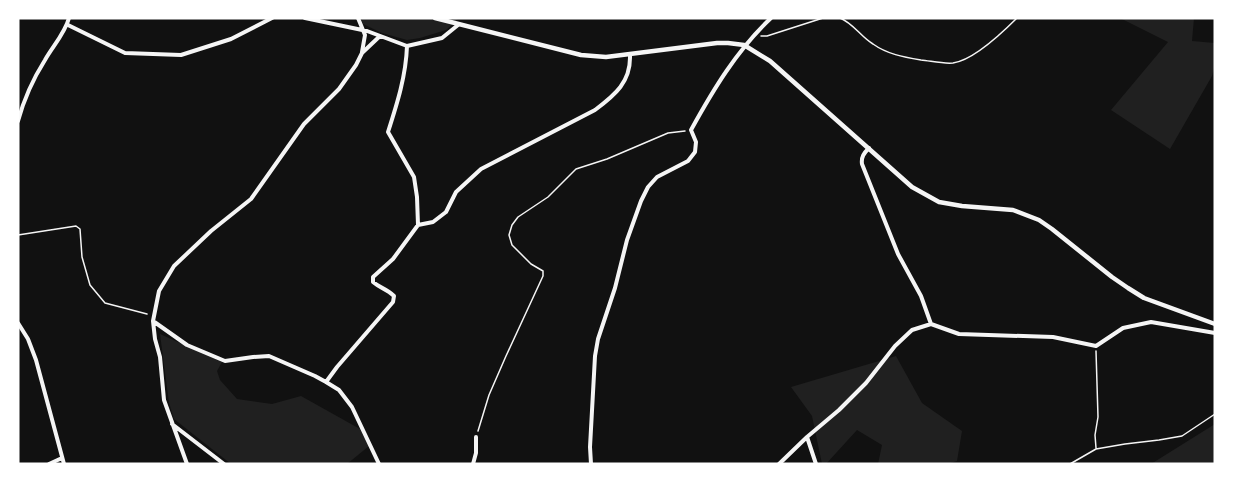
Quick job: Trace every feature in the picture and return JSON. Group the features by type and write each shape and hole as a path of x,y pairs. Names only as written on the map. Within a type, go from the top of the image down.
{"street":[{"path":"18,121 24,99 45,60 68,25 69,18"},
{"path":"68,25 125,52 181,55 231,39 272,18"},
{"path":"305,18 363,30 407,46 442,38 461,25 464,18"},
{"path":"358,18 365,35 362,53"},
{"path":"435,18 581,55 606,57 630,55 717,43 744,45 770,62 912,187 939,202 1013,210 1039,220 1144,298 1215,324"},
{"path":"591,464 595,356 598,339 615,288 627,240 648,187 657,177 688,161 695,152 696,142 692,130 702,111 744,45 771,18"},
{"path":"187,464 164,400 160,357 153,321 159,291 174,266 250,199 304,124 339,89 362,53 380,36"},
{"path":"326,382 393,302 394,296 387,289 373,282 374,277 393,259 418,225 414,177 388,132 401,91 407,62 407,46"},
{"path":"418,225 433,222 446,212 456,192 481,169 595,110 610,99 623,85 631,63 630,55"},
{"path":"869,148 864,153 862,164 898,254 921,296 931,324"},
{"path":"153,321 188,345 225,361 269,356 315,376 339,390 352,407 379,464"},
{"path":"779,464 866,383 895,346 912,330 931,324 959,334 1053,337 1096,346 1123,328 1151,322 1215,333"},
{"path":"18,323 28,339 36,360 64,464"},
{"path":"172,424 224,464"},
{"path":"472,464 476,453 476,437"},
{"path":"807,437 816,464"},
{"path":"49,464 62,458"}],"path":[{"path":"754,35 767,36 823,18"},
{"path":"840,18 846,20 872,44 889,53 915,59 954,63 984,46 1017,18"},
{"path":"476,437 489,395 543,276 543,271 531,264 512,245 509,236 512,225 518,217 548,197 576,169 607,159 668,133 692,130"},
{"path":"18,235 76,226 80,229 82,257 90,285 105,303 153,315"},
{"path":"1096,346 1098,417 1095,435 1096,449"},
{"path":"1070,464 1096,449 1182,436 1215,414"}],"shaded area":[{"path":"361,18 459,18 446,30 407,40 382,33 363,24"},
{"path":"1120,18 1194,18 1192,41 1215,43 1215,65 1212,76 1170,149 1111,110 1168,42"},
{"path":"160,334 222,362 217,371 220,380 237,399 272,404 301,396 360,429 369,446 347,464 231,464 174,419 169,403"},
{"path":"896,356 922,403 962,431 957,461 948,464 878,464 882,445 857,430 826,464 822,464 812,416 791,387"},
{"path":"1215,424 1215,464 1151,464"}]}
